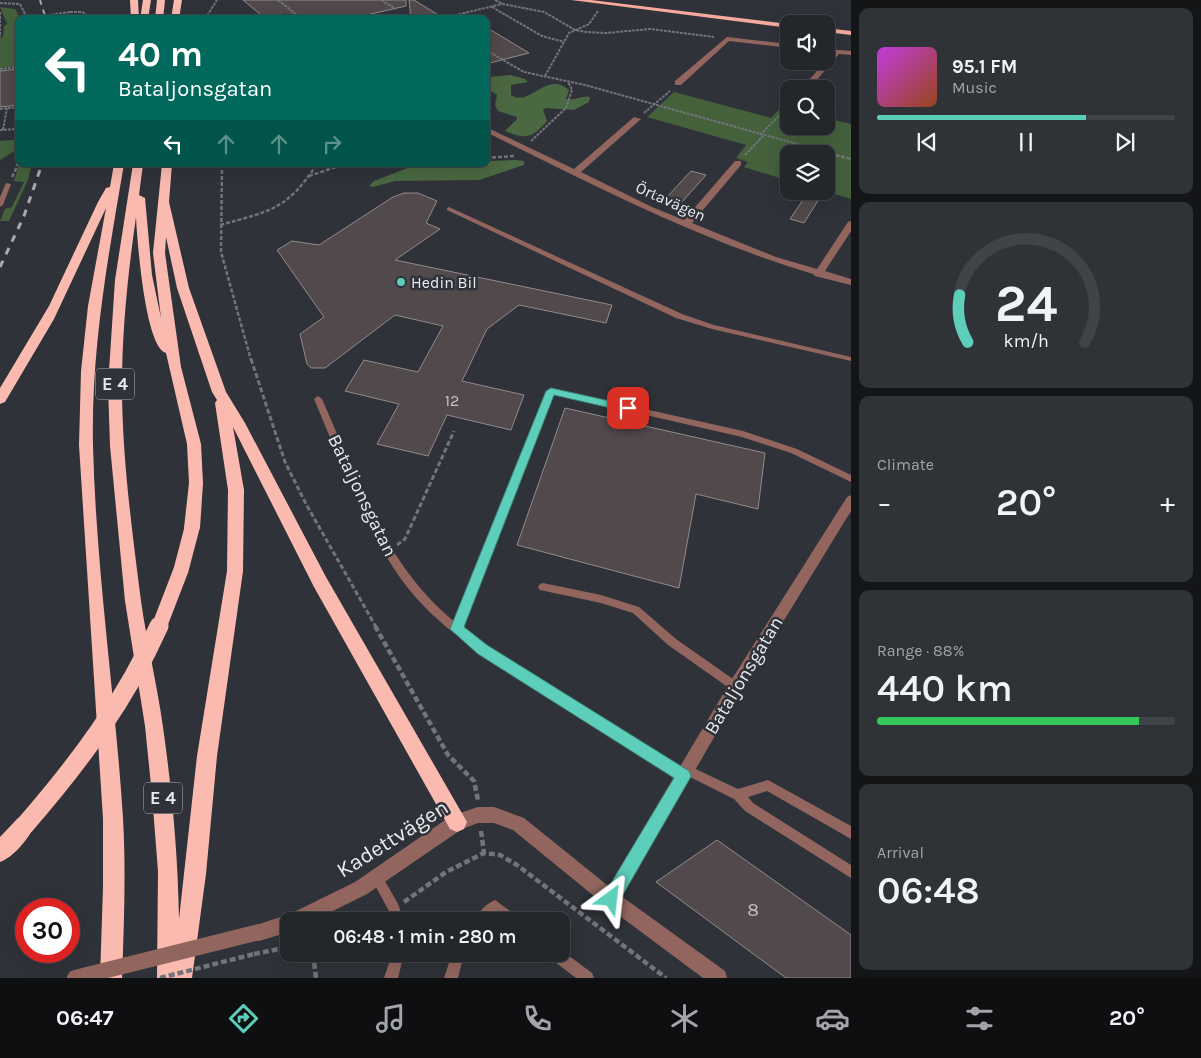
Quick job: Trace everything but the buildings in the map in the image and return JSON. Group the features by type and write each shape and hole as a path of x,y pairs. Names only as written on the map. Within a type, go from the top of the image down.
{"highway":[{"path":"134,0 135,15"},
{"path":"145,15 147,0"},
{"path":"159,15 161,0"},
{"path":"176,15 178,0"},
{"path":"574,0 780,25"},
{"path":"599,4 780,22"},
{"path":"835,29 851,31"},
{"path":"138,167 141,243 147,286 157,327 174,367"},
{"name":"E 4","path":"138,167 121,280 115,386 117,446 133,601 154,726 162,795 168,871 168,978"},
{"path":"0,852 26,825 90,745 136,674 170,605 179,580 192,528 196,482 194,444 174,367 159,253 167,167"},
{"path":"0,399 43,328 62,292 88,230 118,170"},
{"name":"E 4","path":"111,978 114,887 113,819 94,585 86,445 88,371 94,306 118,170"},
{"path":"163,199 183,288 220,392 236,490 235,571 206,756 196,874 181,978"},
{"path":"220,392 320,582 457,822"}],"street":[{"path":"678,83 727,39 780,45"},
{"path":"813,80 837,52 851,54"},
{"path":"575,173 637,118"},
{"name":"Örtavägen","path":"490,131 649,209 818,274 851,282"},
{"path":"686,224 738,162"},
{"path":"818,274 851,224"},
{"name":"Bataljonsgatan","path":"611,899 736,687 851,500"},
{"name":"Kadettvägen","path":"312,912 377,878 457,822 478,815 494,814 518,824 611,899"},
{"path":"611,899 718,978"},
{"path":"74,978 280,926"}],"lane":[{"path":"0,205 2,194 8,184"},
{"path":"449,209 679,316 712,328 851,359"},
{"path":"457,629 551,391 751,436 794,451 851,478"},
{"name":"Bataljonsgatan","path":"318,399 380,535 389,552 423,599 483,650 685,773"},
{"path":"543,586 601,599 636,610 672,642 736,687"},
{"path":"685,773 738,795 748,806 851,872"},
{"path":"738,795 768,785 851,833"},
{"path":"377,878 395,912"},
{"path":"489,912 495,906 503,912"},
{"path":"391,978 396,962"},
{"path":"451,978 456,962"},
{"path":"566,962 587,978"}],"path":[{"path":"208,15 217,0"},
{"path":"278,0 297,15"},
{"path":"495,0 503,4 544,12 575,30 606,33 650,29 727,39"},
{"path":"0,3 20,4 23,15"},
{"path":"457,15 503,4"},
{"path":"545,76 569,33 589,24 599,4"},
{"path":"492,7 542,36 564,42"},
{"path":"0,12 0,37"},
{"path":"48,15 70,12 87,13 89,15"},
{"path":"490,53 516,69 568,81 851,158"},
{"path":"0,69 15,67"},
{"path":"490,158 523,155 547,129 552,120 566,108 572,90 568,81"},
{"path":"637,118 678,83"},
{"path":"0,109 15,107"},
{"path":"7,108 2,130 15,130"},
{"path":"738,162 780,115"},
{"path":"0,120 5,119"},
{"path":"8,184 17,167"},
{"path":"222,167 221,252 252,367 285,462 306,504 448,755 474,781 477,789 478,815 484,853"},
{"path":"220,225 276,206 295,194 315,167"},
{"path":"309,176 337,167"},
{"path":"389,552 405,539 454,431"},
{"path":"386,912 446,872 484,853 500,856 517,865 666,978"},
{"path":"160,978 280,949"},
{"path":"314,962 316,978"}],"green space":[{"path":"0,7 15,9 19,15 15,15 15,66 0,68 0,38 3,37 4,26 7,24"},
{"path":"511,75 525,79 528,82 511,85 511,95 518,98 525,97 553,84 561,85 569,90 566,99 590,97 589,102 574,110 546,108 543,110 547,121 533,134 519,136 505,131 517,117 498,111 495,105 497,95 490,91 490,77"},
{"path":"674,92 771,118 780,108 780,135 835,135 835,120 851,124 851,199 835,194 835,145 780,145 780,178 744,167 748,162 736,158 746,145 647,117"},
{"path":"15,140 15,151 0,160 0,141"},
{"path":"490,161 524,161 524,165 479,180 395,181 373,187 369,186 374,181 410,167 490,167"},
{"path":"18,167 31,167 28,180 9,221 0,221 5,209 12,207 24,182 14,181"}],"railway":[{"path":"40,0 45,15"},
{"path":"0,267 24,216 41,167"}],"place":[{"name":"Hedin Bil","path":"401,282"}],"route":[{"path":"611,899 683,776 483,650 457,629 551,391 628,408"}]}
